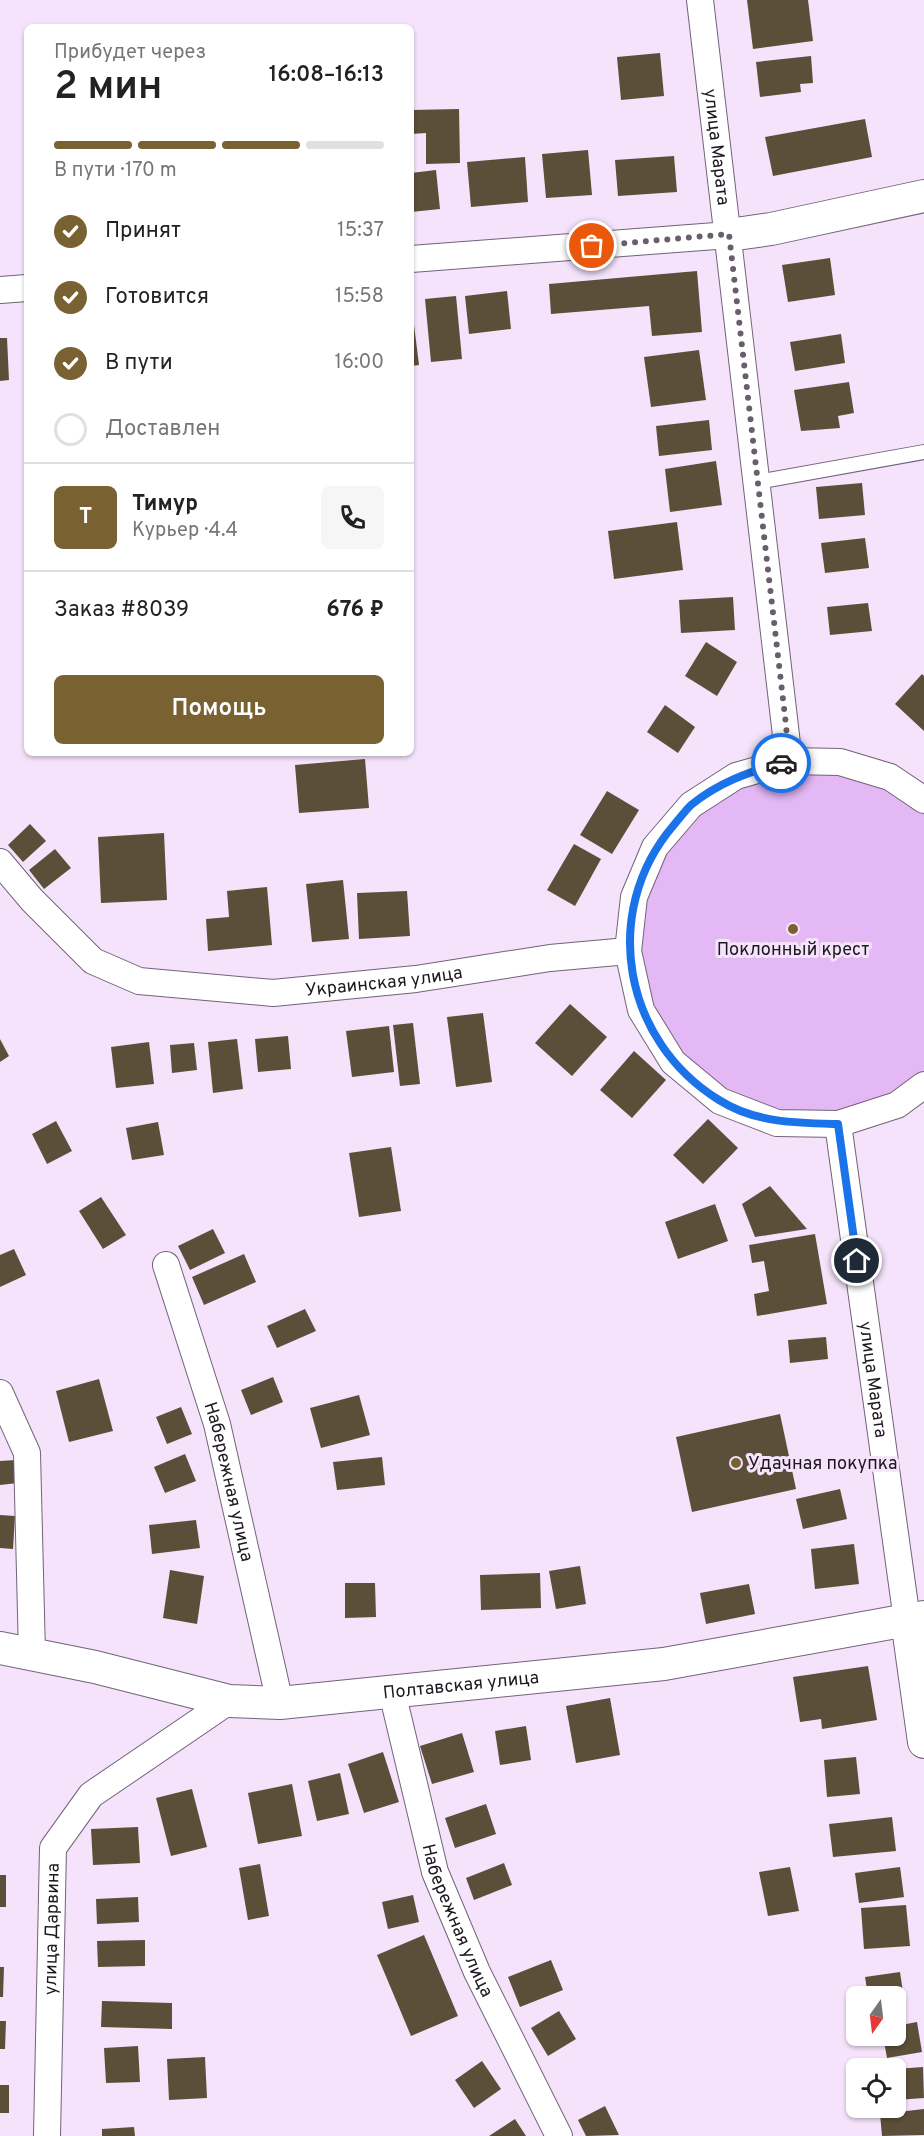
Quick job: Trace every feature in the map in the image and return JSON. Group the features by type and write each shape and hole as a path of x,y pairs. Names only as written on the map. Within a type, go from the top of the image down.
{"street":[{"name":"улица Марата","path":"700,0 789,761"},
{"path":"414,259 752,233 924,196"},
{"path":"0,290 24,288"},
{"path":"924,800 890,777 840,762 789,761 736,776 691,805 656,847 634,897 628,951 641,1010 673,1062 720,1101 777,1123 838,1124 897,1105 924,1084"},
{"name":"Украинская улица","path":"0,862 32,900 93,961 139,981 273,993 416,979 550,958 628,951"},
{"name":"улица Марата","path":"838,1124 916,1619 924,1742"},
{"name":"Набережная улица","path":"166,1265 217,1424 280,1703"},
{"path":"0,1393 27,1453 32,1654"},
{"name":"Полтавская улица","path":"0,1648 95,1667 229,1701 280,1703 664,1664 916,1619"},
{"name":"Набережная улица","path":"392,1692 435,1872 477,1972 559,2136"},
{"name":"улица Дарвина","path":"47,2136 52,1848 91,1795 229,1701"}],"lane":[{"path":"757,482 924,452"}],"shaded area":[{"path":"840,762 924,800 924,1085 838,1124 720,1101 641,1010 634,897 655,847 736,776"}],"building":[{"path":"747,0 808,0 813,41 753,49"},
{"path":"660,53 664,96 621,100 617,57"},
{"path":"811,56 813,83 800,84 801,92 760,97 756,62"},
{"path":"459,109 460,163 426,164 426,133 414,134 414,110"},
{"path":"865,119 872,157 773,176 765,137"},
{"path":"588,150 592,195 546,198 542,154"},
{"path":"674,156 677,192 618,196 615,160"},
{"path":"525,157 528,202 471,207 467,162"},
{"path":"436,170 440,209 414,212 414,173"},
{"path":"830,258 835,295 788,302 782,265"},
{"path":"697,271 702,332 652,336 649,306 551,314 549,284"},
{"path":"507,291 511,329 469,334 465,296"},
{"path":"456,296 462,359 431,362 425,299"},
{"path":"414,325 419,365 414,366"},
{"path":"841,334 845,363 795,371 790,342"},
{"path":"0,338 7,338 9,380 0,381"},
{"path":"699,350 706,400 651,407 644,357"},
{"path":"849,382 854,413 838,416 840,428 801,431 794,390"},
{"path":"709,420 712,450 659,456 656,426"},
{"path":"716,461 722,505 670,512 665,469"},
{"path":"862,483 865,515 819,519 816,487"},
{"path":"677,522 683,570 614,579 608,531"},
{"path":"865,538 869,568 825,573 821,543"},
{"path":"733,597 735,630 681,633 679,600"},
{"path":"868,603 872,631 830,635 827,607"},
{"path":"706,642 737,662 717,696 685,676"},
{"path":"922,674 924,676 924,731 895,704"},
{"path":"665,705 695,727 678,753 647,732"},
{"path":"365,759 369,808 299,813 295,765"},
{"path":"607,791 639,810 612,854 580,835"},
{"path":"30,824 46,841 23,862 8,845"},
{"path":"164,833 167,900 101,903 98,837"},
{"path":"574,844 601,859 575,906 547,890"},
{"path":"55,849 71,868 44,889 29,870"},
{"path":"343,880 349,939 312,942 306,884"},
{"path":"267,887 272,945 208,951 206,919 229,917 227,891"},
{"path":"407,891 410,936 359,939 357,893"},
{"path":"570,1004 607,1037 572,1076 535,1043"},
{"path":"483,1013 492,1082 456,1087 447,1017"},
{"path":"413,1023 420,1084 400,1086 393,1025"},
{"path":"389,1026 394,1072 352,1077 346,1031"},
{"path":"288,1036 291,1069 258,1072 255,1039"},
{"path":"0,1039 9,1056 0,1062"},
{"path":"237,1039 243,1089 213,1093 208,1042"},
{"path":"149,1042 154,1084 116,1088 111,1047"},
{"path":"194,1043 197,1070 172,1073 170,1045"},
{"path":"634,1051 666,1080 632,1118 600,1090"},
{"path":"708,1119 738,1148 703,1184 673,1155"},
{"path":"56,1121 72,1151 47,1164 32,1134"},
{"path":"158,1122 164,1155 132,1160 126,1128"},
{"path":"391,1147 401,1211 359,1217 349,1153"},
{"path":"770,1186 807,1229 755,1237 742,1204"},
{"path":"101,1197 126,1235 103,1249 79,1211"},
{"path":"715,1204 728,1241 678,1259 665,1222"},
{"path":"213,1229 225,1253 190,1270 178,1246"},
{"path":"815,1234 827,1304 757,1316 754,1294 769,1291 764,1261 752,1263 749,1245"},
{"path":"14,1249 26,1275 0,1287 0,1255"},
{"path":"244,1254 256,1282 204,1305 192,1277"},
{"path":"305,1309 316,1331 277,1348 267,1326"},
{"path":"826,1337 828,1359 790,1363 788,1340"},
{"path":"273,1377 283,1402 251,1415 241,1390"},
{"path":"99,1379 113,1431 69,1442 56,1391"},
{"path":"359,1395 370,1435 321,1448 310,1408"},
{"path":"181,1407 192,1434 167,1444 156,1417"},
{"name":"Удачная покупка","path":"780,1414 796,1489 692,1512 676,1437"},
{"path":"185,1454 196,1481 165,1493 154,1467"},
{"path":"382,1457 385,1485 337,1490 333,1462"},
{"path":"16,1460 18,1483 0,1485 0,1461"},
{"path":"840,1489 847,1519 803,1529 796,1499"},
{"path":"0,1515 15,1516 13,1549 0,1548"},
{"path":"196,1520 200,1548 152,1554 149,1525"},
{"path":"854,1544 859,1584 815,1589 811,1549"},
{"path":"580,1566 586,1604 556,1609 549,1571"},
{"path":"170,1570 204,1576 197,1624 163,1618"},
{"path":"540,1573 541,1608 481,1610 480,1575"},
{"path":"345,1583 375,1583 376,1617 345,1618"},
{"path":"749,1584 755,1614 706,1624 700,1593"},
{"path":"868,1666 877,1720 822,1729 821,1719 800,1722 793,1677"},
{"path":"610,1698 620,1755 576,1763 566,1706"},
{"path":"526,1726 531,1760 500,1765 495,1731"},
{"path":"462,1733 474,1772 432,1784 420,1746"},
{"path":"383,1752 399,1802 364,1813 348,1764"},
{"path":"856,1757 860,1794 827,1797 824,1760"},
{"path":"340,1773 349,1814 317,1821 308,1781"},
{"path":"292,1784 302,1836 258,1844 248,1793"},
{"path":"192,1789 207,1847 171,1856 156,1798"},
{"path":"486,1804 496,1834 455,1848 445,1818"},
{"path":"892,1817 896,1851 833,1857 829,1824"},
{"path":"138,1827 140,1863 93,1865 91,1829"},
{"path":"504,1863 512,1885 474,1900 466,1878"},
{"path":"260,1864 269,1916 248,1920 239,1868"},
{"path":"790,1867 799,1911 768,1916 759,1872"},
{"path":"900,1867 904,1897 859,1903 855,1873"},
{"path":"0,1875 6,1875 6,1907 0,1907"},
{"path":"413,1895 419,1922 388,1929 382,1902"},
{"path":"138,1897 139,1922 97,1924 96,1899"},
{"path":"906,1905 910,1946 864,1949 861,1908"},
{"path":"424,1935 458,2016 411,2036 377,1955"},
{"path":"145,1940 145,1966 98,1967 97,1941"},
{"path":"551,1960 563,1990 520,2007 508,1977"},
{"path":"0,1967 4,1967 3,1997 0,1997"},
{"path":"900,1972 902,1986 866,1986 865,1977"},
{"path":"102,2001 172,2003 172,2029 101,2027"},
{"path":"559,2011 576,2039 548,2056 531,2028"},
{"path":"0,2021 6,2021 5,2049 0,2049"},
{"path":"917,2022 922,2052 887,2058 885,2046 906,2046 906,2024"},
{"path":"138,2046 140,2082 106,2083 104,2048"},
{"path":"205,2057 207,2098 169,2100 167,2059"},
{"path":"482,2061 501,2089 474,2108 455,2080"},
{"path":"923,2067 924,2098 906,2099 906,2068"},
{"path":"0,2085 9,2085 9,2113 0,2113"},
{"path":"605,2106 619,2135 586,2136 578,2120"},
{"path":"924,2109 924,2135 882,2136 880,2118 906,2118 906,2111"},
{"path":"515,2119 526,2136 489,2136"},
{"path":"134,2127 135,2136 102,2136 102,2129"}],"way so far":[{"path":"592,246 729,234 786,725 789,761 781,763"}],"place":[{"name":"Поклонный крест","path":"793,929"},
{"name":"Удачная покупка","path":"736,1463"}],"route":[{"path":"781,763 736,776 691,805 656,847 634,897 628,951 641,1010 673,1062 704,1088 720,1101 777,1123 838,1124 857,1261"}]}
